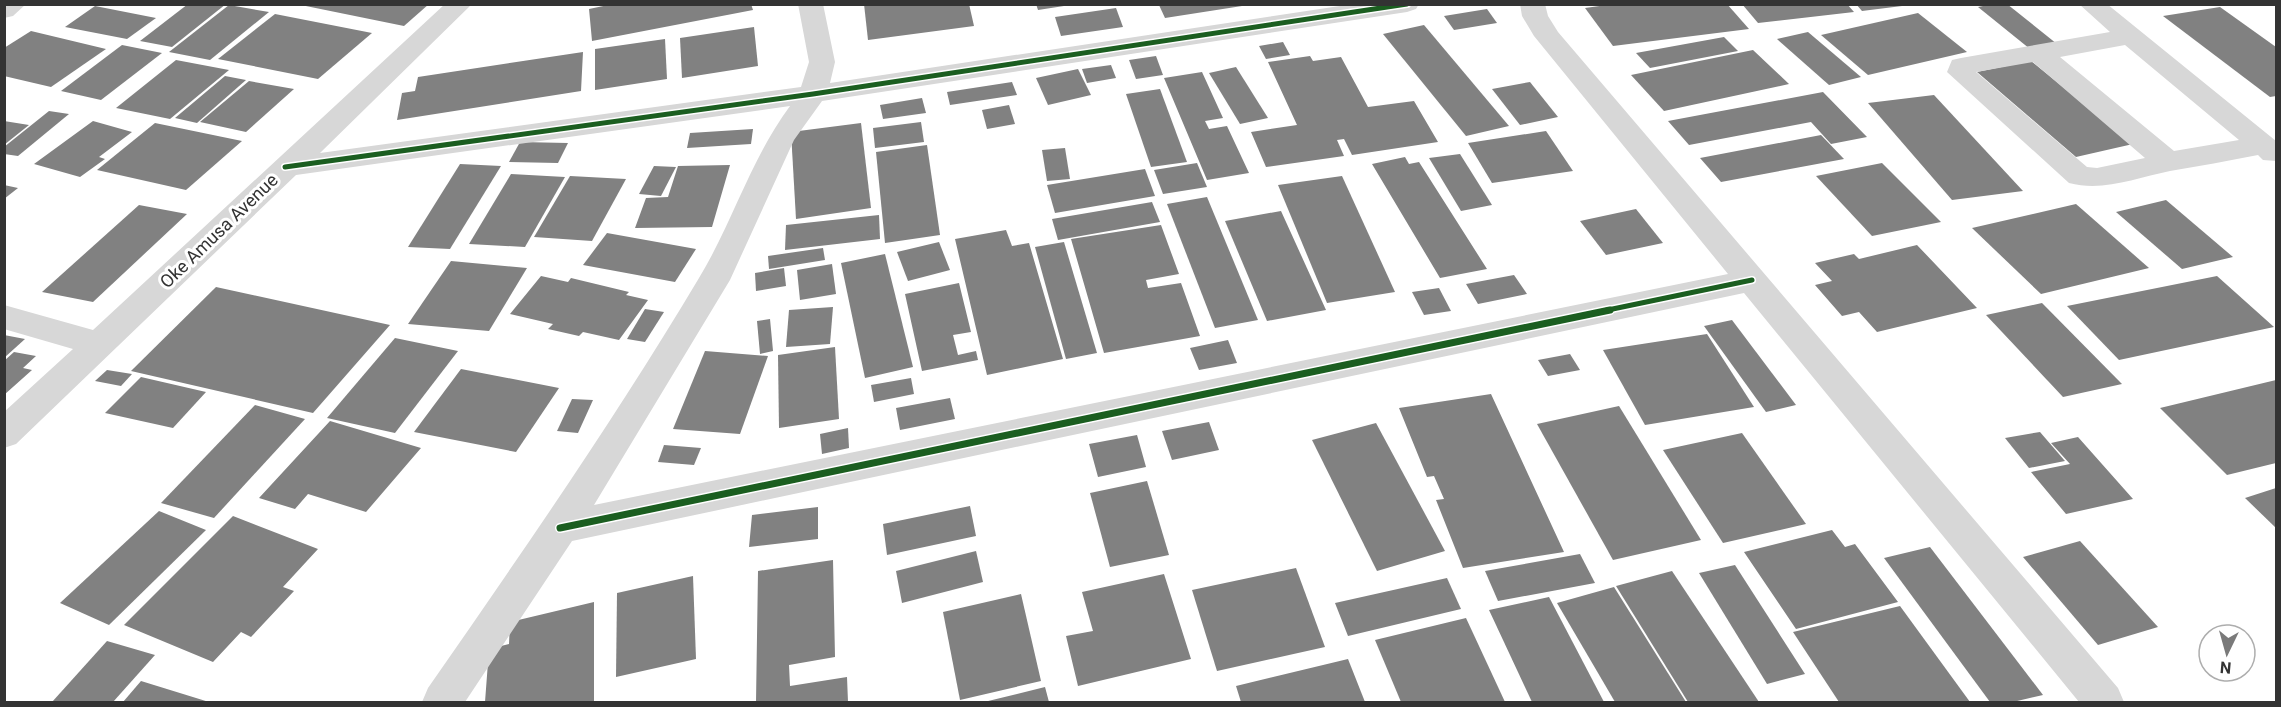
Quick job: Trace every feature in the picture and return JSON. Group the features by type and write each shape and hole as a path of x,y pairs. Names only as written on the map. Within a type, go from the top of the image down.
{"street":[{"path":"4,11 14,4"},
{"name":"Oke Amusa Avenue","path":"4,434 460,4"},
{"path":"442,702 560,528 714,280 780,138 813,94 822,62 810,4"},
{"path":"285,167 813,94 1407,4"},
{"path":"1532,4 1535,16 1547,36 2104,702"},
{"path":"2091,4 2270,150"},
{"path":"2129,37 1961,66 1959,72 2079,176 2097,178 2169,162 2270,150"},
{"path":"2038,53 2169,162"},
{"path":"560,528 1752,279"},
{"path":"4,317 101,345"}],"building":[{"path":"188,4 226,4 172,47 140,41"},
{"path":"296,4 429,4 404,26"},
{"path":"613,4 751,4 753,10 592,41 589,9"},
{"path":"864,4 969,4 974,26 868,40"},
{"path":"1036,4 1064,4 1064,6 1038,10"},
{"path":"1614,4 1727,4 1749,29 1613,46 1585,8"},
{"path":"1742,4 1847,4 1854,12 1758,23"},
{"path":"1856,4 1902,4 1902,6 1862,11"},
{"path":"2007,4 2057,44 2030,49 1978,7"},
{"path":"229,5 269,12 210,60 169,52"},
{"path":"1159,5 1242,5 1242,6 1165,18"},
{"path":"95,6 156,18 127,39 65,27"},
{"path":"2220,7 2276,47 2276,96 2270,97 2163,16"},
{"path":"1116,8 1123,27 1061,36 1055,17"},
{"path":"1487,9 1497,23 1454,30 1444,16"},
{"path":"1918,13 1967,52 1868,75 1821,35"},
{"path":"275,14 372,33 318,79 218,59"},
{"path":"1424,25 1509,126 1466,136 1383,34"},
{"path":"754,27 758,66 682,78 680,38"},
{"path":"31,31 106,49 51,87 4,76 4,48"},
{"path":"1808,32 1861,77 1829,85 1777,39"},
{"path":"1724,37 1738,51 1650,68 1636,53"},
{"path":"665,39 667,79 595,90 595,49"},
{"path":"1283,42 1290,55 1266,59 1259,46"},
{"path":"122,45 162,53 101,100 61,91"},
{"path":"1753,50 1789,84 1664,111 1631,75"},
{"path":"583,52 581,91 397,120 402,93 415,91 418,77"},
{"path":"1156,56 1163,75 1136,79 1129,60"},
{"path":"1310,56 1313,61 1341,57 1368,107 1414,101 1438,142 1352,155 1344,139 1337,140 1344,156 1266,167 1251,132 1297,125 1268,62"},
{"path":"176,60 229,70 170,119 116,108"},
{"path":"2031,61 2133,144 2076,157 1977,72"},
{"path":"1111,65 1116,78 1087,83 1082,69"},
{"path":"1236,67 1268,118 1240,124 1209,73"},
{"path":"1078,69 1091,95 1048,105 1036,78"},
{"path":"1202,72 1223,118 1205,121 1209,129 1227,126 1249,173 1207,180 1164,78"},
{"path":"225,76 246,80 197,123 175,118"},
{"path":"249,81 294,89 246,132 200,122"},
{"path":"1012,82 1017,95 950,105 947,92"},
{"path":"1530,82 1558,117 1520,125 1492,89"},
{"path":"1160,89 1187,162 1151,167 1126,94"},
{"path":"1823,92 1867,137 1831,144 1811,122 1689,145 1668,121"},
{"path":"1934,95 2023,191 1952,200 1868,103"},
{"path":"922,98 926,113 883,119 880,105"},
{"path":"1009,105 1015,124 987,129 982,110"},
{"path":"49,111 69,114 18,156 4,154 4,147"},
{"path":"4,121 29,125 4,145"},
{"path":"93,121 132,132 99,157 105,159 80,177 34,164"},
{"path":"921,122 924,142 875,148 873,128"},
{"path":"155,123 242,141 186,190 97,170"},
{"path":"861,123 871,208 796,219 791,132"},
{"path":"753,129 751,144 687,148 690,133"},
{"path":"1546,131 1573,171 1492,183 1468,143"},
{"path":"1821,135 1844,159 1721,182 1700,158"},
{"path":"520,142 568,143 558,163 509,162"},
{"path":"927,145 940,235 885,243 876,152"},
{"path":"1065,148 1070,179 1047,181 1042,150"},
{"path":"1460,154 1492,205 1461,211 1429,158"},
{"path":"1405,157 1409,164 1419,162 1487,269 1440,278 1372,164"},
{"path":"1197,163 1207,187 1163,194 1154,170"},
{"path":"1882,163 1941,222 1872,236 1816,176"},
{"path":"460,164 501,166 450,249 408,247"},
{"path":"730,165 712,227 635,228 646,198 668,197 678,166"},
{"path":"654,166 676,167 661,196 639,194"},
{"path":"1145,169 1155,196 1055,213 1047,185"},
{"path":"511,174 565,177 525,247 469,244"},
{"path":"570,176 626,179 592,241 534,237"},
{"path":"1342,176 1395,292 1327,303 1278,185"},
{"path":"4,185 18,188 4,199"},
{"path":"1207,197 1258,320 1215,328 1167,204"},
{"path":"2166,200 2233,257 2182,269 2116,212"},
{"path":"1152,202 1160,222 1058,240 1052,219"},
{"path":"2076,204 2149,268 2041,294 1972,228"},
{"path":"139,205 187,214 93,302 42,292"},
{"path":"1636,209 1663,243 1606,255 1580,221"},
{"path":"1281,211 1326,310 1267,321 1225,221"},
{"path":"879,215 880,239 785,250 786,225"},
{"path":"1161,225 1179,274 1146,280 1148,288 1181,283 1200,336 1104,353 1071,239"},
{"path":"1006,230 1012,246 1029,243 1063,359 987,375 955,239"},
{"path":"607,233 696,249 675,282 583,265"},
{"path":"939,242 950,270 908,281 897,252"},
{"path":"1064,242 1097,353 1066,359 1035,247"},
{"path":"1917,245 1977,308 1877,332 1859,312 1842,316 1815,285 1832,281 1815,263 1854,254 1859,259"},
{"path":"823,248 825,260 769,269 768,256"},
{"path":"885,254 913,367 865,378 841,263"},
{"path":"451,261 527,268 489,331 408,324"},
{"path":"832,264 836,294 800,300 797,270"},
{"path":"784,268 786,286 756,291 755,273"},
{"path":"1514,275 1527,294 1478,304 1466,284"},
{"path":"541,276 568,282 571,278 629,292 626,295 648,300 619,340 583,332 579,336 548,329 553,324 510,314"},
{"path":"2217,276 2274,327 2119,360 2067,306"},
{"path":"959,283 971,332 953,335 958,355 976,351 978,360 922,371 905,294"},
{"path":"216,287 390,325 313,413 131,371"},
{"path":"1439,288 1451,311 1424,315 1412,292"},
{"path":"2042,303 2122,384 2063,397 1986,315"},
{"path":"833,307 830,344 786,347 789,310"},
{"path":"645,309 664,312 645,342 627,339"},
{"path":"770,319 773,351 760,354 757,321"},
{"path":"1732,320 1796,405 1766,412 1704,326"},
{"path":"1707,334 1754,407 1645,425 1603,350"},
{"path":"4,335 25,339 4,358"},
{"path":"395,338 458,351 395,433 327,418"},
{"path":"1228,340 1237,363 1199,370 1190,348"},
{"path":"835,347 839,419 779,428 778,355"},
{"path":"705,351 768,356 740,434 673,429"},
{"path":"14,352 36,356 23,368 32,370 4,395 4,361"},
{"path":"1570,354 1580,370 1548,376 1538,360"},
{"path":"461,369 559,388 516,452 414,432"},
{"path":"107,370 132,374 121,386 95,381"},
{"path":"141,377 206,392 173,428 105,413"},
{"path":"911,378 914,394 874,402 871,385"},
{"path":"2276,380 2276,463 2227,475 2160,408"},
{"path":"1491,394 1564,552 1463,568 1436,500 1444,499 1434,476 1427,477 1399,408"},
{"path":"950,398 955,419 900,430 896,408"},
{"path":"572,399 593,400 578,433 557,431"},
{"path":"255,405 305,419 214,518 161,503"},
{"path":"1619,406 1701,540 1613,560 1537,424"},
{"path":"330,421 421,448 366,512 308,494 295,509 259,498"},
{"path":"1209,422 1219,450 1172,460 1162,431"},
{"path":"1376,423 1445,551 1377,571 1312,440"},
{"path":"848,428 849,448 822,454 820,434"},
{"path":"2040,432 2065,461 2029,468 2005,438"},
{"path":"1742,433 1806,524 1723,543 1663,450"},
{"path":"1137,435 1146,467 1098,477 1089,444"},
{"path":"2078,437 2133,499 2066,514 2031,472 2070,464 2051,443"},
{"path":"664,445 701,448 694,465 658,462"},
{"path":"1147,481 1169,555 1110,567 1090,493"},
{"path":"2276,488 2276,528 2245,498"},
{"path":"970,506 976,536 887,555 883,524"},
{"path":"818,507 818,539 749,547 752,515"},
{"path":"159,511 206,530 109,625 60,603"},
{"path":"233,516 318,549 283,587 294,591 251,637 241,632 213,662 124,625"},
{"path":"1832,530 1845,547 1855,544 1898,602 1796,629 1744,552"},
{"path":"2080,541 2158,627 2098,645 2023,557"},
{"path":"1930,547 2043,695 2013,702 1990,702 1884,558"},
{"path":"976,551 983,582 902,603 896,571"},
{"path":"1580,554 1595,583 1498,601 1485,571"},
{"path":"833,560 835,657 789,665 790,686 847,677 848,702 756,702 758,571"},
{"path":"1735,565 1805,674 1767,684 1699,573"},
{"path":"1296,568 1325,647 1217,671 1192,590"},
{"path":"1672,571 1759,702 1688,702 1616,586"},
{"path":"1164,574 1191,659 1078,686 1066,636 1093,631 1082,592"},
{"path":"693,576 696,659 616,677 617,593"},
{"path":"1447,578 1461,609 1348,636 1335,603"},
{"path":"1614,587 1686,702 1615,702 1557,603"},
{"path":"1021,594 1041,681 960,700 943,612"},
{"path":"1549,597 1604,702 1532,702 1489,610"},
{"path":"594,602 594,702 485,702 489,649 509,644 510,622"},
{"path":"1900,606 1970,702 1839,702 1793,632"},
{"path":"1466,618 1505,702 1401,702 1375,640"},
{"path":"107,641 155,655 113,702 52,702"},
{"path":"1348,659 1365,702 1241,702 1236,686"},
{"path":"141,681 209,702 123,702"},
{"path":"1045,687 1049,702 984,702"}],"cycle path":[{"path":"285,167 813,94 1407,4"},
{"path":"560,528 1752,280"}]}
